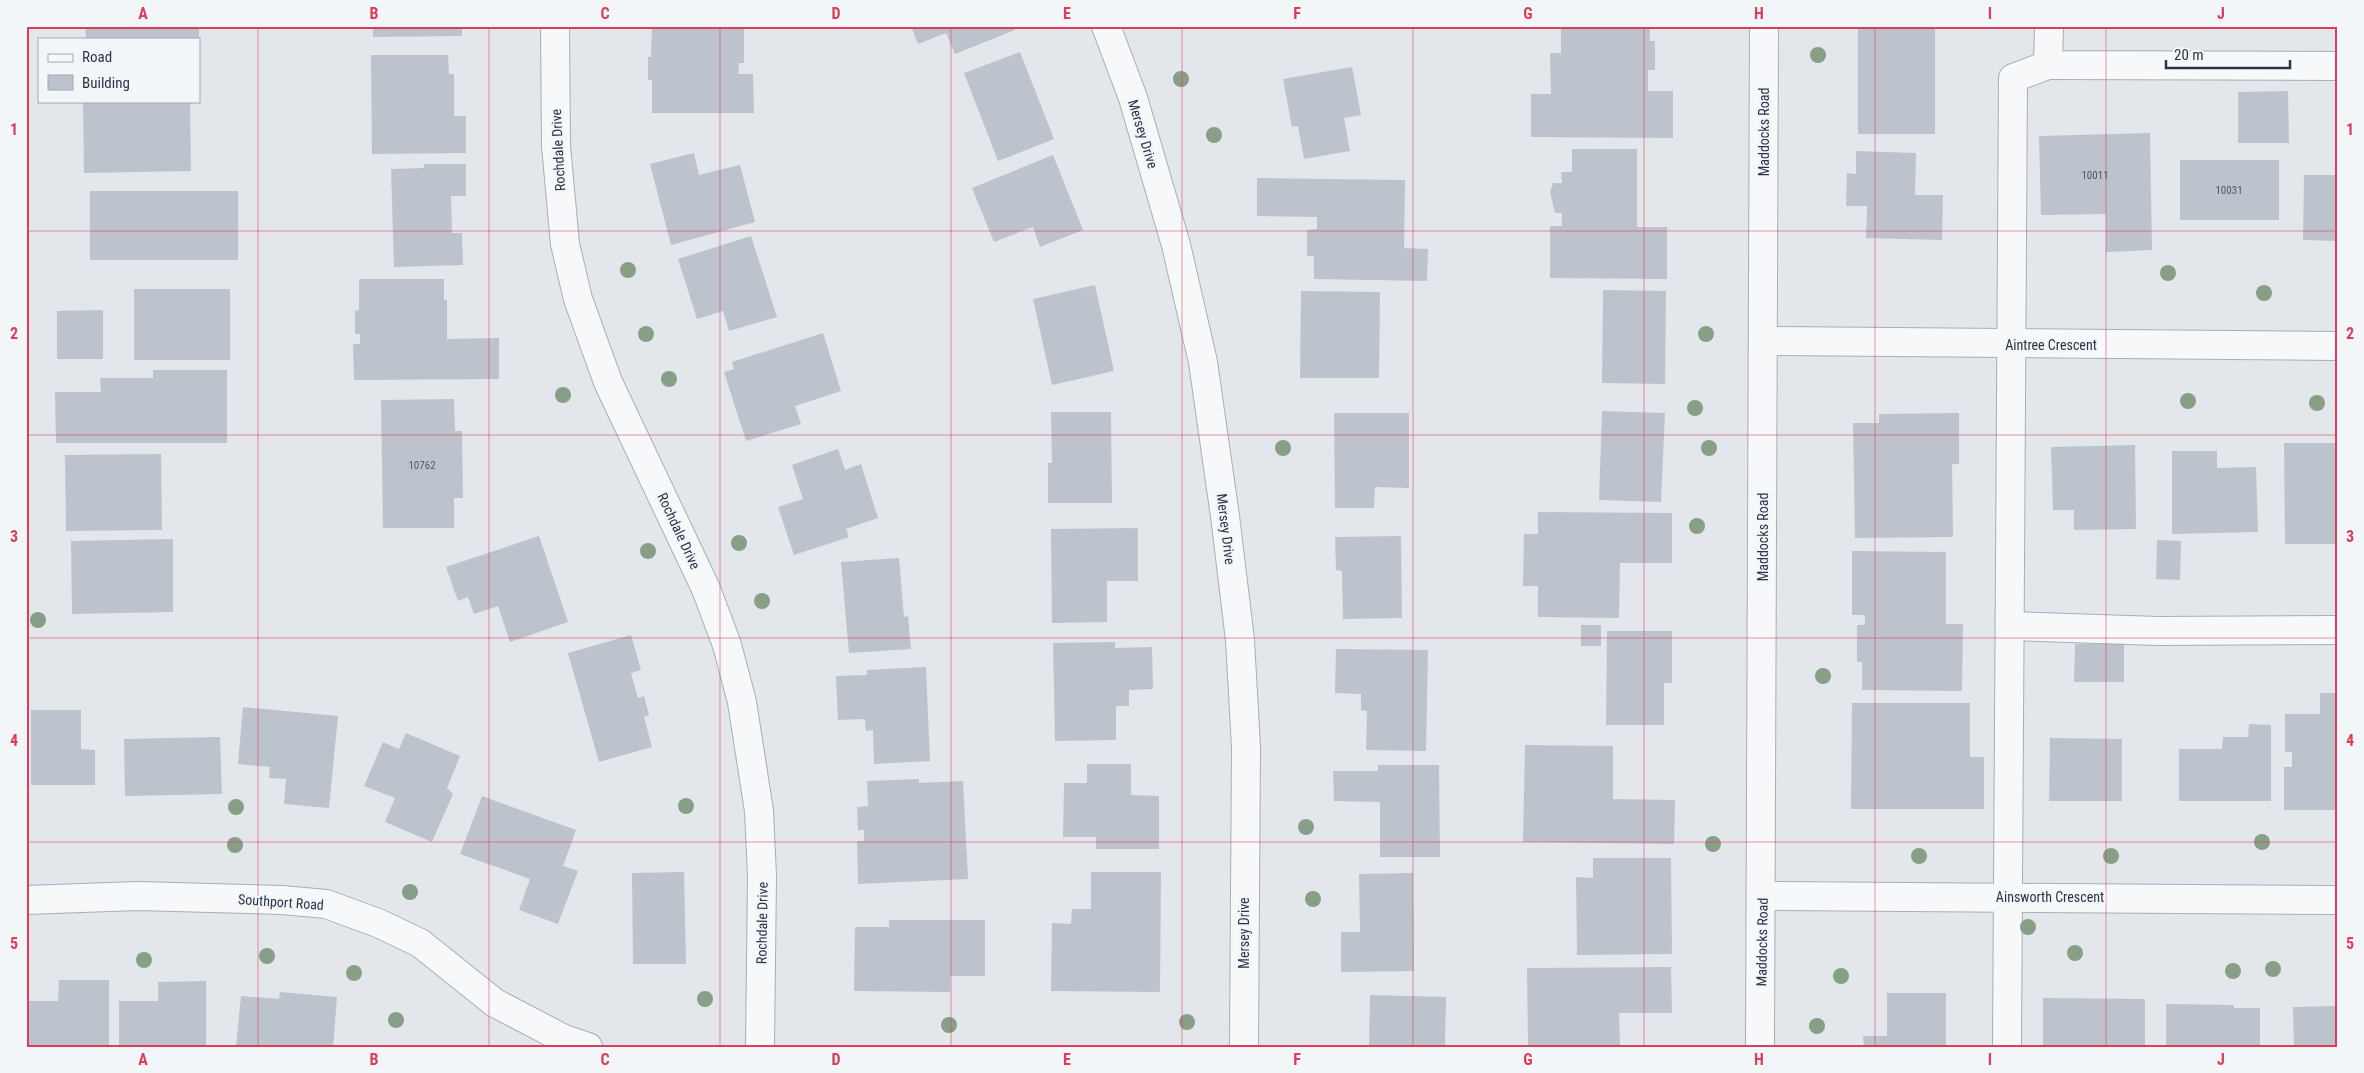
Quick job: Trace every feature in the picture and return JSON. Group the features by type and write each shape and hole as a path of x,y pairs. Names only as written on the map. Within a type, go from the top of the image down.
{"street":[{"name":"Rochdale Drive","path":"555,26 556,146 566,244 578,299 608,382 706,589 727,645 742,702 760,830 762,876 760,1047"},
{"name":"Mersey Drive","path":"1106,26 1133,98 1176,245 1203,362 1225,516 1240,640 1246,747 1244,1047"},
{"name":"Maddocks Road","path":"1760,1047 1764,26"},
{"path":"2048,65 2049,26"},
{"path":"2007,1047 2013,78 2048,65 2338,66"},
{"name":"Aintree Crescent","path":"1764,341 2012,345 2338,346"},
{"path":"2010,626 2158,631 2338,630"},
{"name":"Southport Road","path":"26,900 138,896 282,900 326,904 378,923 420,943 495,1004 564,1039 588,1047"},
{"name":"Ainsworth Crescent","path":"1762,896 2338,900"}],"building":[{"path":"85,26 199,26 199,38 86,38"},
{"path":"373,26 462,26 462,36 373,37"},
{"path":"652,26 744,26 744,63 739,63 738,74 753,74 754,113 652,113 652,80 648,80 648,57 651,57"},
{"path":"911,26 1013,26 1015,30 955,54 946,33 918,44"},
{"path":"1561,26 1650,26 1650,41 1655,41 1655,70 1648,70 1648,91 1673,91 1673,138 1531,137 1531,94 1551,94 1550,53 1561,53"},
{"path":"1858,26 1935,26 1935,134 1858,134"},
{"path":"1020,52 1054,139 998,161 964,73"},
{"path":"371,55 448,55 449,74 454,74 454,116 466,116 466,153 372,154"},
{"path":"1352,67 1361,115 1344,118 1350,151 1304,159 1298,126 1292,127 1283,79"},
{"path":"2288,91 2289,143 2238,143 2238,92"},
{"path":"83,102 190,102 191,171 84,173"},
{"path":"2150,133 2152,250 2106,252 2106,214 2041,215 2039,136"},
{"path":"1572,149 1637,149 1637,227 1667,227 1667,279 1550,278 1550,226 1562,226 1562,213 1555,213 1550,192 1553,183 1562,183 1561,172 1572,172"},
{"path":"1856,151 1916,153 1915,195 1943,195 1942,240 1866,238 1867,206 1846,206 1847,173 1856,174"},
{"path":"694,153 699,175 740,165 755,222 671,245 650,164"},
{"path":"1053,155 1083,230 1040,247 1033,227 994,242 972,188"},
{"path":"2180,160 2279,160 2279,220 2180,220"},
{"path":"424,164 466,164 466,196 451,196 452,233 462,233 463,265 394,267 391,169 424,168"},
{"path":"2304,175 2338,175 2338,241 2303,240"},
{"path":"1257,178 1405,180 1404,248 1428,249 1427,281 1314,279 1314,256 1307,256 1307,230 1317,229 1317,217 1257,216"},
{"path":"90,191 238,191 238,260 90,260"},
{"path":"751,236 777,317 729,331 723,311 697,319 678,259"},
{"path":"359,279 444,279 444,300 447,300 447,339 499,338 499,379 354,380 353,344 360,344 360,334 355,334 355,311 359,310"},
{"path":"1095,285 1114,371 1052,385 1033,299"},
{"path":"134,289 230,289 230,360 134,360"},
{"path":"1603,290 1666,291 1665,384 1602,383"},
{"path":"1301,291 1380,292 1379,378 1300,378"},
{"path":"103,310 103,359 57,359 57,311"},
{"path":"823,333 841,391 795,406 801,424 746,441 724,372 734,369 732,362"},
{"path":"153,370 227,370 227,443 56,443 55,392 101,392 100,378 153,378"},
{"path":"454,399 455,431 462,431 463,498 454,498 454,528 383,528 381,400"},
{"path":"1602,411 1665,413 1661,502 1599,500"},
{"path":"1051,412 1111,412 1112,503 1048,503 1048,463 1052,463"},
{"path":"1334,413 1409,413 1409,488 1375,487 1374,508 1335,508"},
{"path":"1959,413 1959,464 1952,464 1953,537 1855,538 1853,423 1879,423 1879,414"},
{"path":"2284,443 2338,443 2338,544 2285,544"},
{"path":"2135,445 2136,529 2074,530 2074,510 2053,510 2051,447"},
{"path":"838,449 845,470 861,464 878,518 846,529 849,537 794,555 778,507 803,499 792,465"},
{"path":"2172,451 2217,451 2217,468 2256,467 2258,532 2172,534"},
{"path":"161,454 162,530 66,531 65,455"},
{"path":"1538,512 1672,513 1672,563 1620,563 1619,618 1538,617 1538,586 1523,586 1524,534 1538,534"},
{"path":"1138,528 1138,581 1107,581 1107,622 1052,623 1051,529"},
{"path":"539,536 568,622 510,642 498,606 474,614 468,597 458,601 446,567"},
{"path":"1401,536 1402,618 1343,619 1342,571 1336,570 1335,537"},
{"path":"173,539 173,612 72,614 71,541"},
{"path":"2157,540 2181,541 2180,580 2156,579"},
{"path":"1852,551 1946,552 1946,624 1963,624 1962,691 1862,690 1862,662 1857,662 1857,625 1865,625 1865,615 1852,615"},
{"path":"899,558 904,617 908,616 911,649 849,653 841,562"},
{"path":"1581,625 1601,625 1601,646 1581,646"},
{"path":"1607,631 1672,631 1672,683 1664,683 1664,725 1606,725"},
{"path":"631,635 641,670 631,673 638,698 644,696 649,715 644,717 652,747 599,762 568,653"},
{"path":"1115,642 1115,648 1152,647 1153,689 1129,690 1129,706 1116,706 1116,740 1055,741 1053,643"},
{"path":"2075,644 2124,644 2124,682 2074,682"},
{"path":"1336,649 1428,650 1426,751 1366,750 1367,711 1361,710 1361,694 1335,693"},
{"path":"926,667 930,761 874,764 873,730 866,731 865,719 838,720 836,676 867,675 867,670"},
{"path":"2320,693 2338,693 2338,810 2284,810 2284,767 2292,767 2292,752 2285,752 2285,714 2320,714"},
{"path":"1852,703 1970,703 1970,757 1984,757 1984,809 1851,809"},
{"path":"243,707 338,716 329,808 284,804 286,779 269,778 270,767 238,764"},
{"path":"31,710 81,710 81,749 95,750 95,785 31,785"},
{"path":"2249,724 2271,725 2271,801 2179,801 2179,749 2222,749 2223,737 2248,737"},
{"path":"406,733 460,756 447,788 453,794 432,842 385,822 395,798 364,786 383,742 399,749"},
{"path":"220,737 222,794 125,796 124,739"},
{"path":"2050,738 2122,739 2122,801 2049,801"},
{"path":"1525,745 1613,746 1613,799 1675,800 1674,844 1523,842"},
{"path":"1087,764 1131,764 1131,795 1159,796 1159,849 1096,849 1096,837 1063,837 1064,783 1087,783"},
{"path":"1378,765 1439,765 1440,857 1380,857 1380,802 1334,801 1333,771 1378,771"},
{"path":"919,779 919,783 963,781 968,879 858,884 857,841 864,841 864,830 858,830 857,807 868,806 867,781"},
{"path":"482,796 576,830 563,866 578,871 558,924 519,910 530,879 460,854"},
{"path":"1593,858 1671,858 1672,954 1577,955 1576,877 1593,878"},
{"path":"684,872 686,964 633,964 632,873"},
{"path":"1091,872 1161,872 1160,992 1051,991 1052,923 1071,924 1072,909 1091,909"},
{"path":"1413,873 1414,971 1341,972 1341,932 1360,932 1359,874"},
{"path":"889,920 985,920 985,976 950,976 950,992 854,991 855,927 889,927"},
{"path":"1671,967 1672,1013 1619,1013 1620,1047 1528,1047 1527,968"},
{"path":"59,980 109,980 109,1045 26,1047 26,1001 58,1001"},
{"path":"206,981 206,1047 119,1047 119,1001 158,1001 158,982"},
{"path":"280,992 337,997 333,1047 236,1047 241,996 279,999"},
{"path":"1887,993 1946,993 1946,1047 1864,1047 1863,1036 1887,1036"},
{"path":"1370,995 1446,997 1445,1046 1369,1047"},
{"path":"2043,998 2145,999 2145,1047 2043,1047"},
{"path":"2166,1004 2234,1005 2234,1008 2260,1008 2260,1047 2166,1047"},
{"path":"2338,1006 2338,1047 2294,1047 2293,1007"}]}
